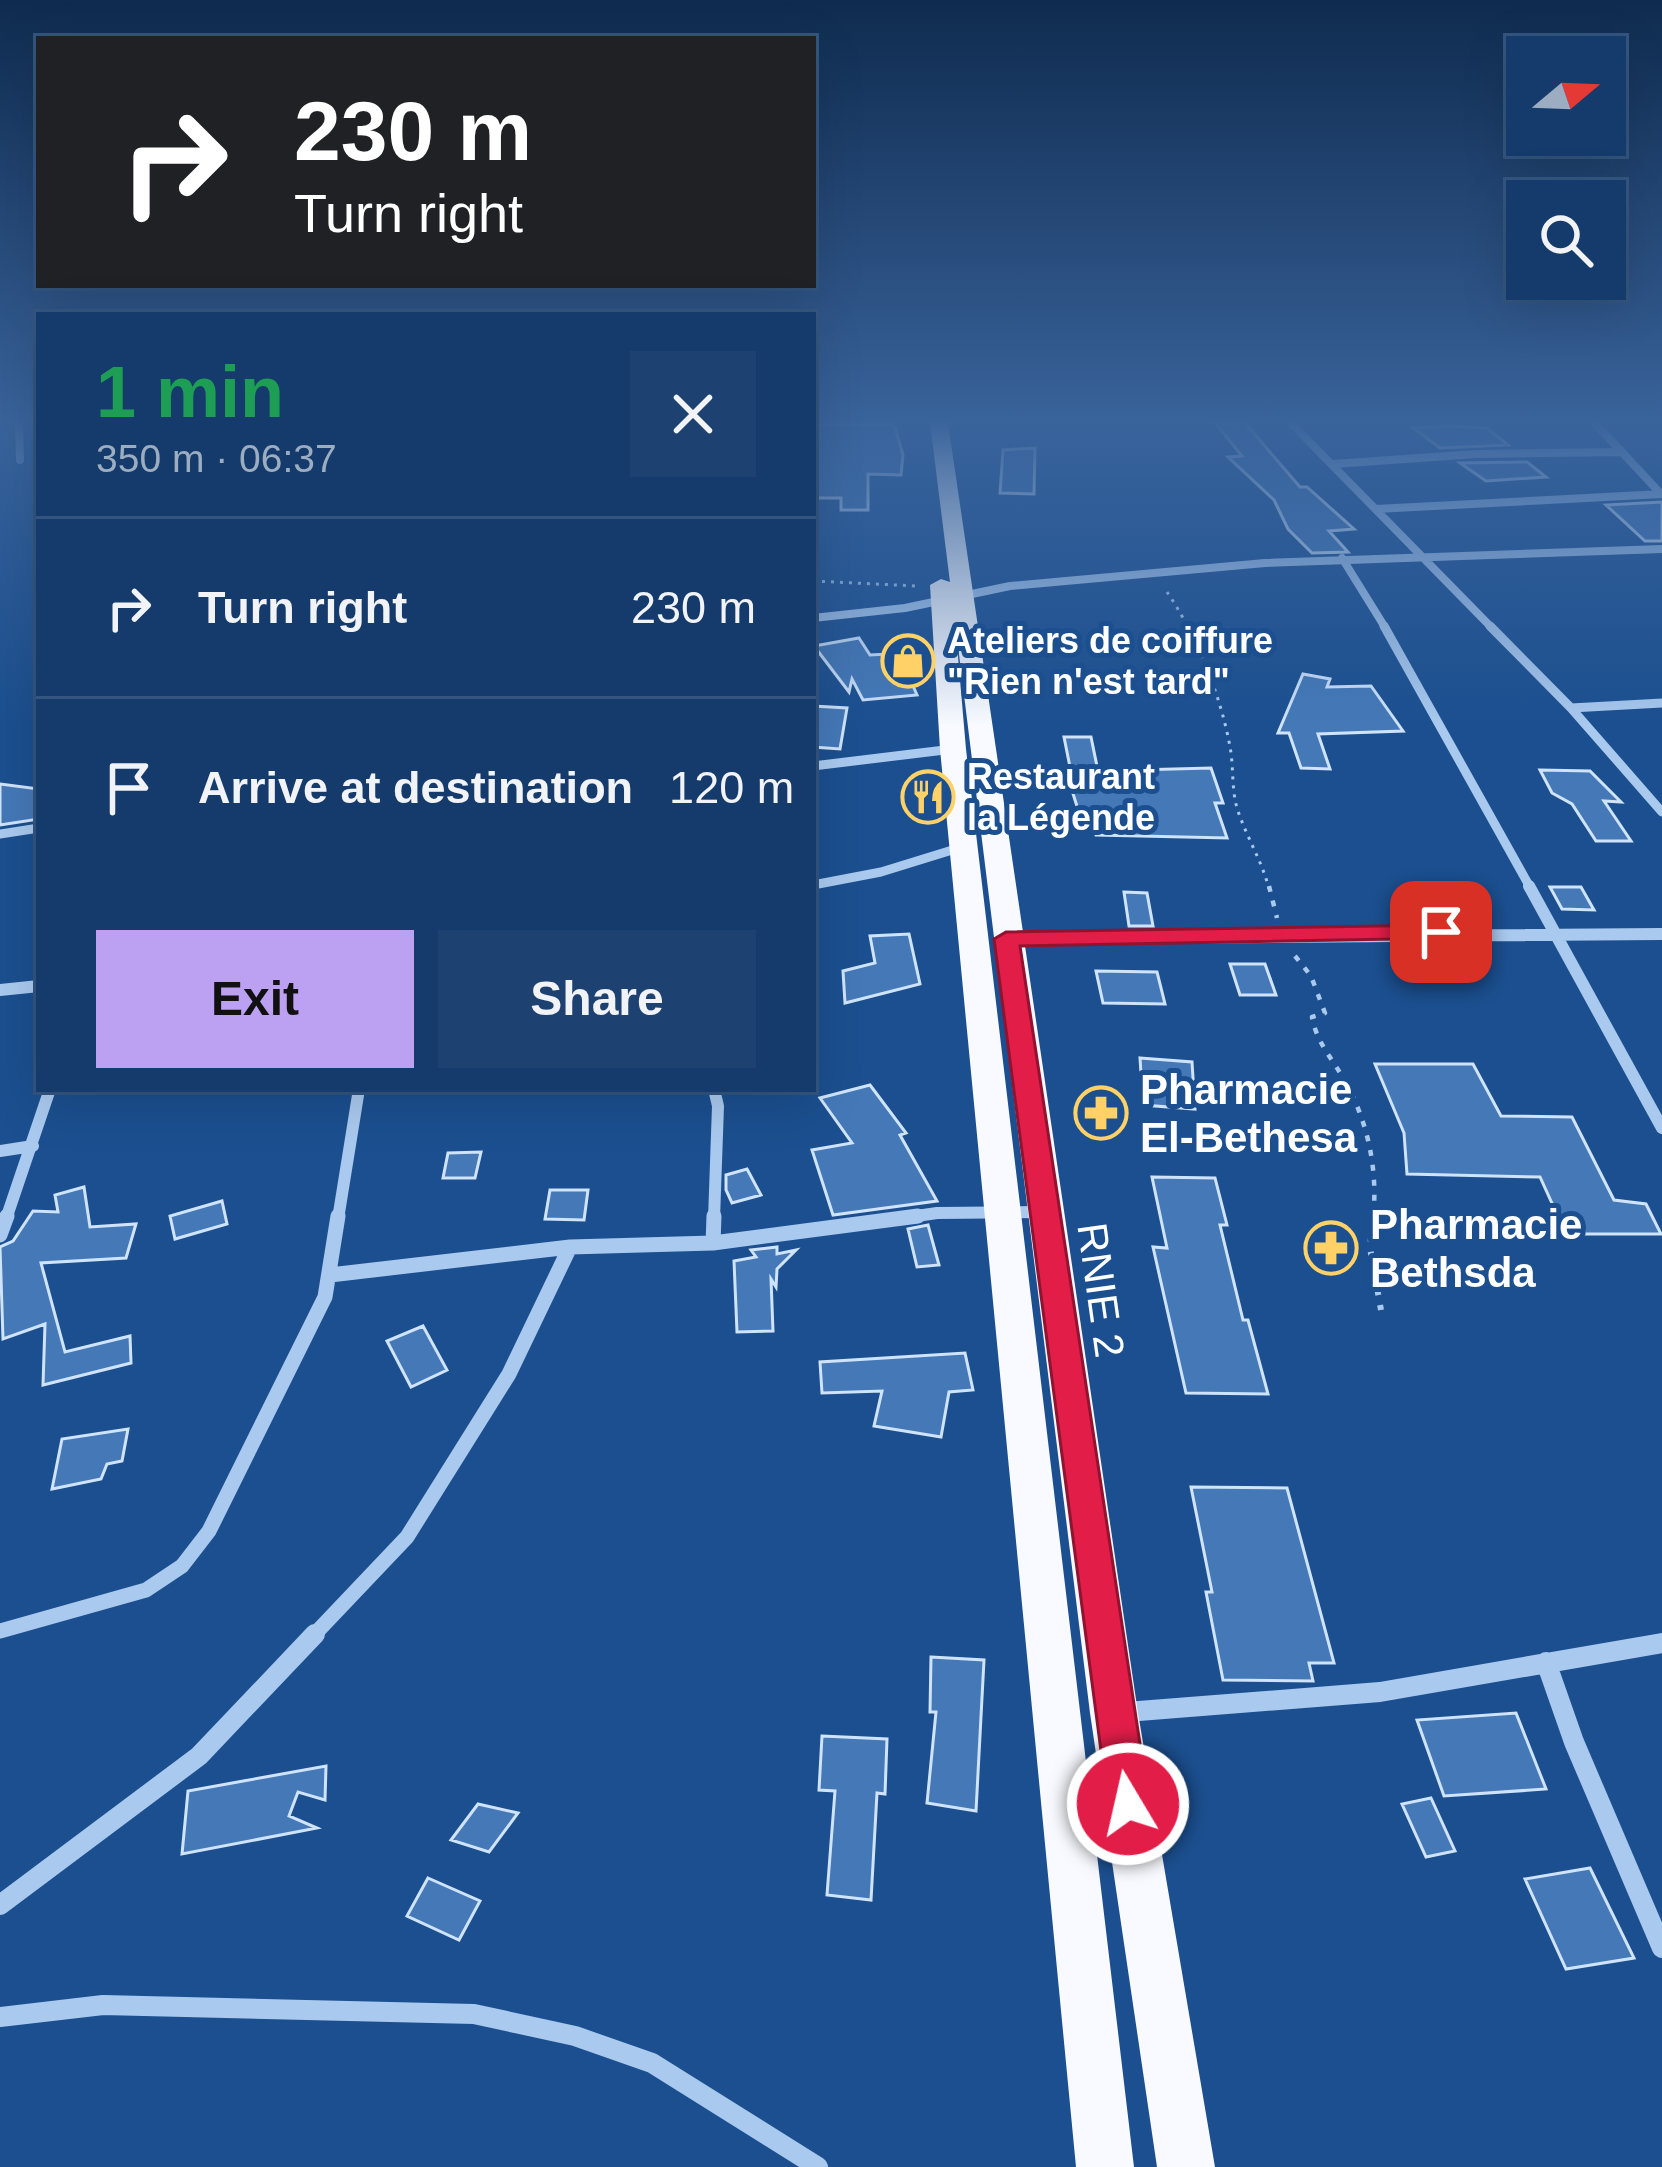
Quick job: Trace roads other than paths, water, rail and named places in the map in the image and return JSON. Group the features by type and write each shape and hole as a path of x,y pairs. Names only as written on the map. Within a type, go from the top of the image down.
{"highway":[{"name":"RNIE 2","path":"938,524 1006,939 1045,1213 1086,1714 1105,2167"},
{"name":"RNIE 2","path":"945,524 953,749 1003,1210 1086,1714 1186,2167"}],"street":[{"path":"1390,524 1571,708 1662,811"},
{"path":"816,618 905,608 949,593 1342,558 1662,549"},
{"path":"1342,558 1404,658 1662,1128"},
{"path":"1571,708 1662,703"},
{"path":"816,766 953,749"},
{"path":"0,834 36,828"},
{"path":"816,884 881,872 964,847"},
{"path":"1006,939 1662,934"},
{"path":"0,990 36,986"},
{"path":"0,1235 49,1092"},
{"path":"0,1631 146,1590 182,1566 220,1511 317,1315 330,1275 359,1092"},
{"path":"713,1243 715,1092"},
{"path":"0,1151 33,1146"},
{"path":"330,1275 570,1247 713,1243 937,1213 1045,1213"},
{"path":"0,1905 199,1756 407,1537 509,1374 570,1247"},
{"path":"1086,1714 1380,1692 1662,1643"},
{"path":"1546,1662 1574,1742 1662,1948"},
{"path":"0,2017 103,2005 474,2014 575,2036 652,2063 818,2167"}],"place":[{"name":"Ateliers de coiffure \"Rien n'est tard\"","path":"908,661"},
{"name":"Restaurant la Légende","path":"928,797"},
{"name":"Pharmacie El-Bethesa","path":"1101,1113"},
{"name":"Pharmacie Bethsda","path":"1331,1248"}]}
